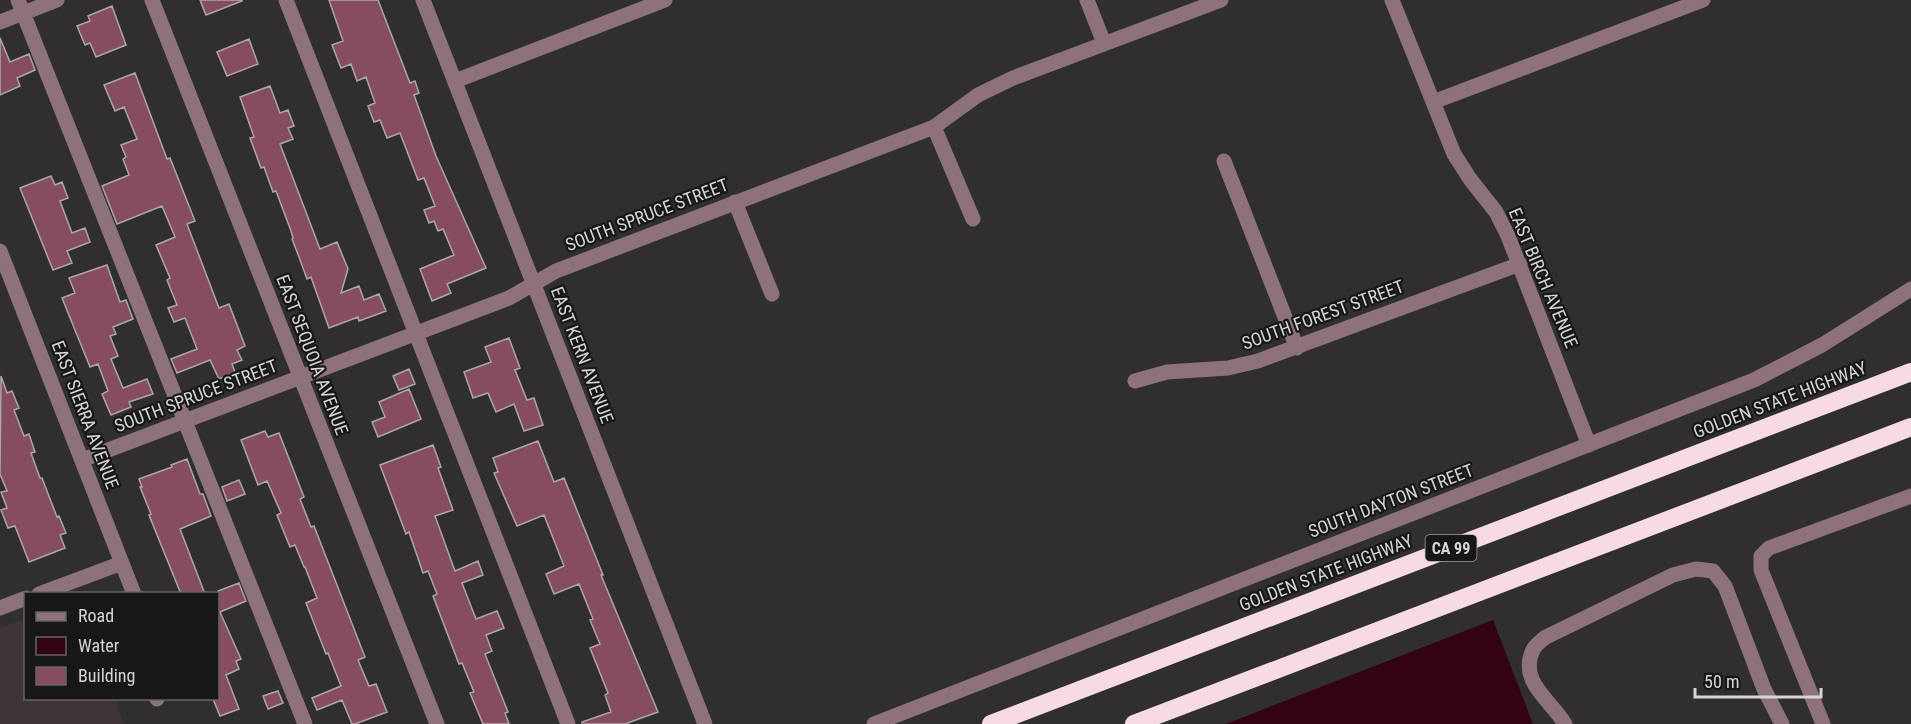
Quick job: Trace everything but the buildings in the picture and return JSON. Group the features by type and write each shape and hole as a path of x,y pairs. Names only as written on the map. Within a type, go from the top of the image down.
{"highway":[{"name":"GOLDEN STATE HIGHWAY","path":"991,724 1911,372"},
{"path":"1134,724 1911,427"}],"street":[{"path":"0,22 21,6 57,0"},
{"name":"EAST SEQUOIA AVENUE","path":"152,0 437,724"},
{"path":"286,0 568,724"},
{"name":"EAST KERN AVENUE","path":"423,0 705,724"},
{"path":"455,81 648,3 665,0"},
{"path":"1087,0 1104,44"},
{"name":"SOUTH SPRUCE STREET","path":"82,460 509,298 556,271 934,127 978,95 1013,78 1221,0"},
{"name":"EAST BIRCH AVENUE","path":"1392,0 1455,154 1470,179 1496,212 1520,264 1589,445"},
{"path":"1433,102 1703,0"},
{"path":"21,6 305,724"},
{"path":"934,127 973,219"},
{"path":"1224,161 1297,348"},
{"path":"735,202 772,294"},
{"name":"EAST SIERRA AVENUE","path":"0,251 133,592"},
{"name":"SOUTH FOREST STREET","path":"1135,381 1167,372 1228,368 1258,361 1520,264"},
{"name":"SOUTH DAYTON STREET","path":"873,724 1754,380 1822,345 1911,289"},
{"path":"1823,724 1761,570 1761,556 1768,548 1911,496"},
{"path":"44,592 122,563"},
{"path":"1564,724 1555,709 1535,689 1529,671 1533,649 1546,636 1673,575 1696,569 1713,571 1725,586 1764,689 1782,724"},
{"path":"0,608 24,599"}],"shaded area":[{"path":"24,619 24,700 118,700 117,706 124,724 0,724 0,628"}],"water":[{"path":"1493,620 1533,724 1226,724"}]}
